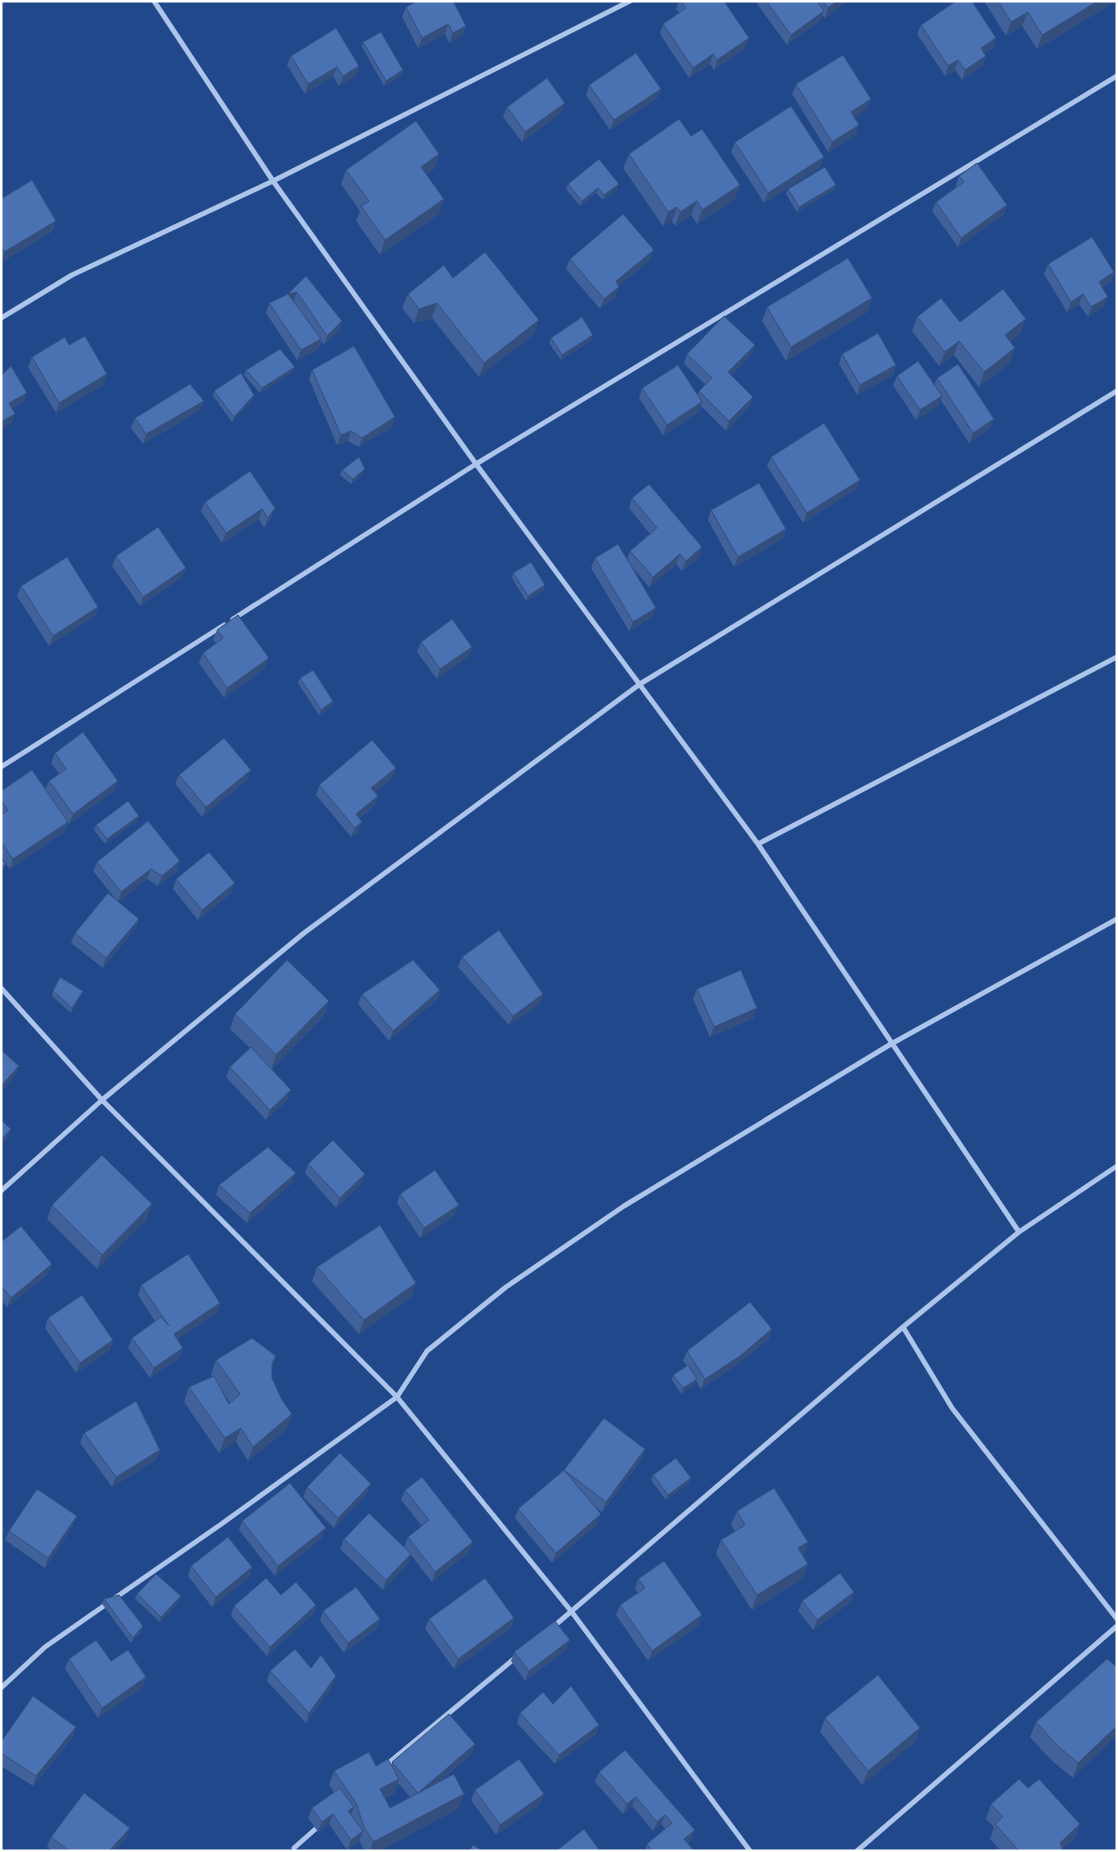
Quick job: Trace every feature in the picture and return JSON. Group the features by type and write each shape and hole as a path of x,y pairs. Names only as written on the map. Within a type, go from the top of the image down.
{"street":[{"path":"154,1 273,181 476,464 758,844 1019,1232"},
{"path":"1,318 72,274 273,181 630,1"},
{"path":"1,767 476,464 1117,76"},
{"path":"1,1191 102,1100 304,933 640,684 1117,391"},
{"path":"758,844 1117,656"},
{"path":"1,1688 45,1647 212,1531 397,1397 427,1351 506,1287 624,1206 891,1044 1117,919"},
{"path":"1,988 102,1100 397,1397 571,1612 750,1851"},
{"path":"549,1630 903,1327 1019,1232 1117,1166"},
{"path":"903,1327 952,1408 1117,1619"},
{"path":"857,1851 1117,1626"},
{"path":"384,1767 520,1654"},
{"path":"294,1848 321,1824"}],"building":[{"path":"417,1 453,1 466,26 453,33 448,24 422,38 406,7"},
{"path":"681,1 724,1 749,38 717,60 713,54 693,68 663,24 686,8"},
{"path":"766,1 817,1 824,11 791,35"},
{"path":"823,1 837,1 828,8"},
{"path":"956,1 972,1 996,38 981,48 986,56 965,70 958,60 948,66 921,25"},
{"path":"998,1 1098,1 1042,35 1028,12 1011,22"},
{"path":"336,28 359,66 343,76 337,67 308,84 291,56"},
{"path":"381,32 403,70 386,81 363,42"},
{"path":"636,53 661,89 614,120 589,85"},
{"path":"843,55 871,99 851,112 859,125 832,142 796,84"},
{"path":"547,78 565,103 525,132 507,107"},
{"path":"791,106 824,157 768,193 735,142"},
{"path":"679,119 691,136 702,129 740,185 702,210 697,201 680,212 677,207 668,212 629,154"},
{"path":"416,121 439,154 421,167 444,199 385,240 361,206 369,201 346,170"},
{"path":"599,159 619,184 604,195 598,188 582,201 568,184"},
{"path":"977,163 1007,205 961,238 936,202 964,182 959,176"},
{"path":"825,167 836,185 799,207 788,189"},
{"path":"32,180 56,221 4,252 1,247 1,199"},
{"path":"623,214 654,250 616,281 619,287 604,299 570,259"},
{"path":"1092,237 1114,272 1099,282 1108,297 1091,307 1083,294 1071,302 1048,264"},
{"path":"485,252 539,320 484,363 437,303 419,309 408,294 444,265 453,278"},
{"path":"848,258 872,298 791,347 767,307"},
{"path":"306,276 342,321 327,336 297,292 288,294"},
{"path":"1003,289 1026,319 1005,335 1015,348 984,372 959,341 945,352 917,317 941,298 960,322"},
{"path":"288,294 321,339 301,350 269,303"},
{"path":"724,316 755,345 728,372 753,397 729,421 699,391 712,378 687,354"},
{"path":"582,317 593,335 562,355 551,338"},
{"path":"878,333 896,365 860,385 842,354"},
{"path":"85,336 107,374 59,403 32,357 65,337 69,345"},
{"path":"354,346 395,417 362,438 351,431 341,435 312,370"},
{"path":"280,349 295,367 262,388 246,370"},
{"path":"918,361 942,396 920,410 897,376"},
{"path":"958,364 994,419 973,433 937,378"},
{"path":"678,365 702,402 667,425 642,388"},
{"path":"11,366 27,393 9,403 15,414 1,422 1,376"},
{"path":"241,373 254,395 234,417 214,391"},
{"path":"190,384 204,401 146,434 135,418"},
{"path":"824,423 860,480 807,513 771,457"},
{"path":"359,457 365,469 353,479 342,470"},
{"path":"250,471 275,508 268,518 262,509 226,533 205,502"},
{"path":"759,483 786,529 738,557 711,510"},
{"path":"649,484 702,547 686,561 680,554 653,577 630,551 657,528 632,498"},
{"path":"158,527 186,568 143,597 116,556"},
{"path":"618,544 656,608 633,622 595,558"},
{"path":"67,557 98,607 53,636 21,586"},
{"path":"531,562 545,585 528,596 513,573"},
{"path":"238,615 269,658 227,688 203,653 223,638 217,630"},
{"path":"452,619 472,647 440,669 421,642"},
{"path":"313,670 333,701 321,710 300,678"},
{"path":"83,732 118,781 73,814 49,781 66,769 55,753"},
{"path":"224,738 251,770 206,807 179,775"},
{"path":"372,740 396,768 371,788 378,796 356,814 362,822 355,828 319,785"},
{"path":"32,770 68,822 13,859 1,842 1,815 8,810 1,800 1,791"},
{"path":"128,801 139,816 107,839 96,825"},
{"path":"148,821 180,861 162,876 151,869 121,892 97,862"},
{"path":"209,852 235,883 202,910 176,879"},
{"path":"1,859 6,864 1,868"},
{"path":"108,893 139,919 106,958 75,933"},
{"path":"499,930 543,994 513,1016 462,957"},
{"path":"287,960 329,1001 276,1055 235,1014"},
{"path":"413,960 440,990 393,1031 362,994"},
{"path":"741,970 757,1008 714,1027 697,989"},
{"path":"60,977 83,991 72,1008 53,991"},
{"path":"251,1047 291,1090 270,1110 230,1067"},
{"path":"1,1050 19,1066 1,1086"},
{"path":"1,1120 11,1129 1,1140"},
{"path":"333,1140 365,1174 340,1198 308,1164"},
{"path":"268,1147 296,1173 250,1213 219,1185"},
{"path":"102,1155 152,1204 102,1255 52,1205"},
{"path":"435,1170 459,1205 424,1228 400,1194"},
{"path":"380,1225 416,1283 364,1320 317,1267"},
{"path":"21,1226 52,1264 11,1298 1,1286 1,1242"},
{"path":"188,1254 220,1303 174,1334 183,1348 154,1368 132,1338 161,1317 169,1326 141,1285"},
{"path":"82,1295 113,1340 80,1363 48,1318"},
{"path":"750,1302 772,1329 740,1356 705,1379 687,1351"},
{"path":"252,1338 276,1356 272,1363 272,1378 282,1400 292,1414 253,1447 241,1428 225,1438 189,1387 214,1376 229,1404 240,1394 216,1360"},
{"path":"688,1365 697,1379 683,1388 673,1375"},
{"path":"136,1401 160,1450 116,1477 84,1433"},
{"path":"604,1418 645,1449 606,1502 564,1470"},
{"path":"340,1453 371,1484 338,1518 307,1487"},
{"path":"676,1458 691,1478 668,1495 653,1475"},
{"path":"564,1470 601,1514 556,1553 518,1509"},
{"path":"422,1477 473,1542 435,1572 408,1537 429,1520 405,1490"},
{"path":"290,1483 326,1528 278,1566 242,1521"},
{"path":"774,1488 808,1542 798,1548 808,1564 757,1595 721,1540 745,1525 737,1511"},
{"path":"37,1489 77,1516 48,1558 9,1531"},
{"path":"369,1513 411,1554 386,1580 344,1539"},
{"path":"228,1537 252,1567 216,1597 191,1566"},
{"path":"664,1561 702,1615 652,1651 620,1605 645,1588 638,1579"},
{"path":"840,1573 854,1592 817,1620 802,1601"},
{"path":"156,1574 181,1596 161,1617 137,1594"},
{"path":"266,1578 281,1595 296,1582 316,1605 270,1647 234,1606"},
{"path":"485,1578 514,1618 458,1659 429,1619"},
{"path":"356,1587 380,1619 348,1643 323,1611"},
{"path":"119,1595 143,1626 133,1638 104,1599"},
{"path":"555,1621 570,1640 529,1671 514,1652"},
{"path":"96,1640 111,1661 128,1650 146,1677 102,1708 69,1659"},
{"path":"295,1649 311,1668 321,1655 336,1676 309,1713 270,1671"},
{"path":"1107,1659 1117,1667 1117,1726 1078,1763 1057,1745 1036,1722"},
{"path":"878,1675 920,1728 868,1771 825,1718"},
{"path":"571,1686 599,1725 559,1755 520,1713 543,1692 553,1704"},
{"path":"33,1696 76,1727 36,1776 1,1753 1,1742"},
{"path":"449,1714 475,1744 418,1793 392,1762"},
{"path":"625,1750 695,1830 684,1839 694,1851 652,1851 647,1844 672,1823 665,1815 657,1822 636,1797 627,1804 599,1772"},
{"path":"369,1752 376,1766 388,1759 399,1779 380,1789 390,1808 454,1774 464,1794 373,1842 364,1827 356,1803 334,1771"},
{"path":"519,1759 544,1794 500,1825 475,1790"},
{"path":"1019,1779 1028,1788 1039,1779 1080,1824 1060,1843 1063,1851 1019,1851 995,1824 1003,1817 991,1804"},
{"path":"340,1788 354,1807 348,1811 363,1831 351,1840 333,1814 322,1822 312,1808"},
{"path":"84,1793 130,1828 111,1849 112,1851 69,1851 51,1837"},
{"path":"584,1829 600,1851 556,1851"},
{"path":"473,1845 483,1851 469,1851"}]}
